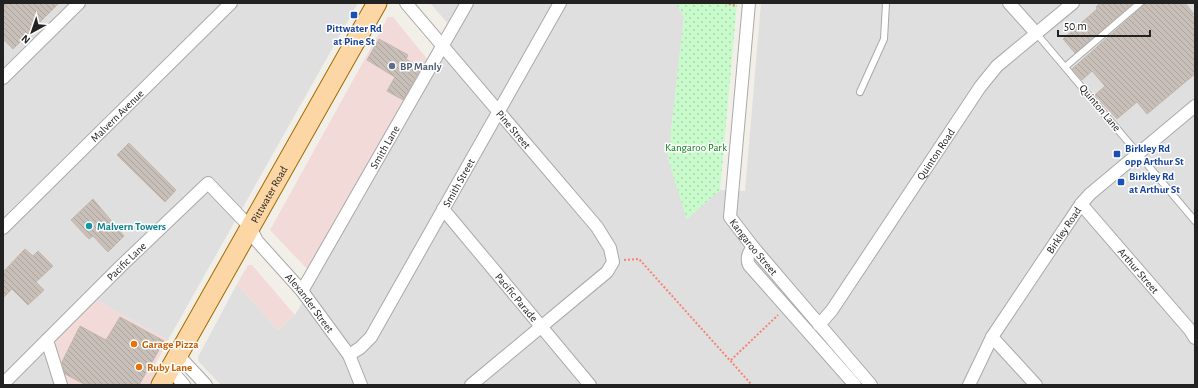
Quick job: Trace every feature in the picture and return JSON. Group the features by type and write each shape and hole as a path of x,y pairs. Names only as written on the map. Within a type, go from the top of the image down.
{"main road":[{"name":"Pittwater Road","path":"170,370 377,3"}],"street":[{"path":"3,78 79,3"},
{"name":"Malvern Avenue","path":"3,228 231,3"},
{"name":"Pine Street","path":"406,3 597,227 610,248 612,262"},
{"name":"Smith Lane","path":"302,291 467,3"},
{"name":"Smith Street","path":"350,355 360,348 371,336 560,3"},
{"name":"Kangaroo Street","path":"749,3 730,217 753,247 871,385"},
{"path":"1009,3 1036,33"},
{"name":"Quinton Road","path":"819,325 832,310 980,88 997,66 1073,3"},
{"name":"Birkley Road","path":"969,385 992,337 1081,204 1195,106"},
{"name":"Pacific Lane","path":"3,384 208,182 250,227"},
{"name":"Arthur Street","path":"1081,204 1190,330 1195,338"},
{"name":"Pacific Parade","path":"443,210 590,385"},
{"name":"Alexander Street","path":"250,227 257,241 302,291 350,355 362,385"},
{"path":"753,247 748,252 749,265 855,385"},
{"path":"471,385 607,272 612,262"},
{"path":"992,337 1036,385"},
{"path":"47,340 61,385"},
{"path":"170,370 184,385"},
{"path":"170,370 206,385"}],"lane":[{"path":"860,92 884,39 886,3"},
{"path":"1065,67 1140,3"},
{"name":"Quinton Lane","path":"1036,33 1195,221"}],"path":[{"path":"612,262 639,258 752,385"},
{"path":"731,360 786,308"}],"shaded area":[{"path":"3,3 358,3 168,340 94,299 56,385 3,385"},
{"path":"430,3 676,3 684,17 668,158 687,219 720,190 745,191 761,3 1195,3 1195,385 221,385 198,361 198,357 237,284 278,330 295,315 457,34"},
{"path":"388,17 393,17 428,60 308,270 270,230"},
{"path":"248,265 252,265 295,315 278,330 237,284"},
{"path":"94,299 168,340 155,365 170,385 65,385 51,343"}],"green space":[{"name":"Kangaroo Park","path":"676,3 737,3 720,190 687,219 668,158 684,17"}],"building":[{"path":"3,3 59,3 13,49 3,39"},
{"path":"1100,3 1133,3 1075,53 1063,39 1097,9 1096,7"},
{"path":"1144,3 1185,3 1194,14 1192,15 1195,19 1195,74 1147,114 1137,102 1117,119 1095,95 1105,86 1092,71 1082,80 1072,69 1143,6"},
{"path":"379,39 408,55 406,59 421,68 403,100 387,91 395,77 367,60"},
{"path":"129,143 176,190 165,202 117,155"},
{"name":"Malvern Towers","path":"93,199 124,236 108,252 93,236 89,239 71,220"},
{"path":"25,249 33,256 38,251 53,266 36,282 44,290 28,305 12,289 3,298 3,272"},
{"path":"120,317 164,341 139,385 86,385 65,374 62,362 80,326 106,340"}],"place":[{"name":"Pittwater Rd at Pine St","path":"354,15"},
{"name":"BP Manly","path":"392,66"},
{"name":"Birkley Rd opp Arthur St","path":"1117,154"},
{"name":"Birkley Rd at Arthur St","path":"1121,182"},
{"name":"Malvern Towers","path":"89,226"},
{"name":"Garage Pizza","path":"134,344"},
{"name":"Ruby Lane","path":"139,367"}]}
